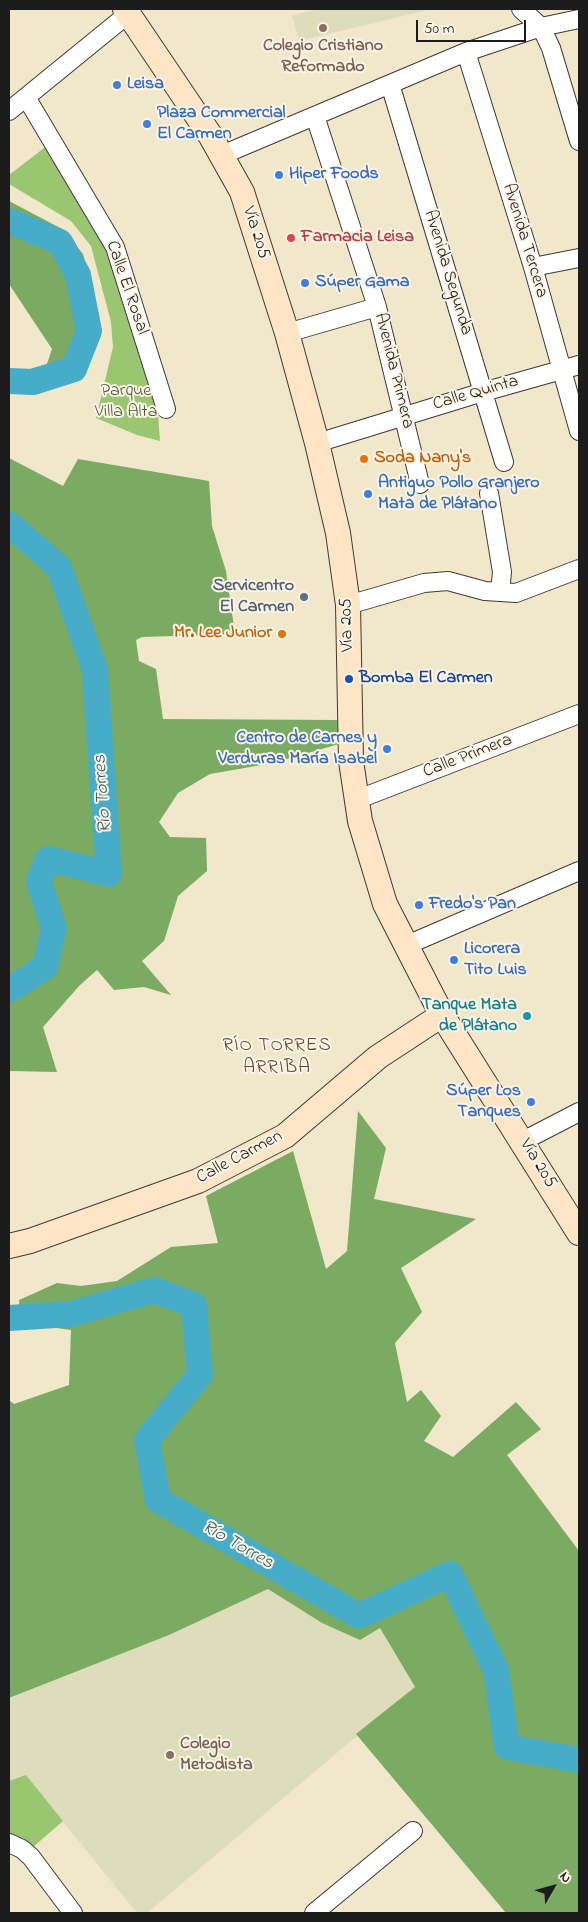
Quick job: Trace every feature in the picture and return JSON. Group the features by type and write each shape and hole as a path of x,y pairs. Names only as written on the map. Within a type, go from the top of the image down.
{"main road":[{"name":"Vía 205","path":"126,11 222,155 242,192 287,333 317,443 338,533 348,606 350,761 362,829 385,904 442,1015 523,1141 579,1233"},
{"name":"Calle Carmen","path":"9,1246 30,1241 198,1181 285,1136 378,1057 442,1015"}],"street":[{"path":"521,9 541,27 551,48 579,141"},
{"path":"9,110 126,11"},
{"path":"222,155 466,52 541,27 579,19"},
{"name":"Avenida Tercera","path":"466,52 533,266 579,431"},
{"name":"Avenida Segunda","path":"390,84 504,462"},
{"name":"Calle El Rosal","path":"26,97 115,247 166,409"},
{"name":"Avenida Primera","path":"315,116 377,307 420,484"},
{"path":"533,266 579,258"},
{"path":"287,333 377,307"},
{"name":"Calle Quinta","path":"317,443 483,392 579,365"},
{"path":"489,493 502,572 500,592"},
{"path":"348,606 424,583 448,581 485,591 516,592 579,569"},
{"name":"Calle Primera","path":"356,800 579,714"},
{"path":"407,945 579,871"},
{"path":"523,1141 579,1112"},
{"path":"314,1913 413,1831"},
{"path":"9,1842 22,1849 31,1857 73,1913"}],"shaded area":[{"name":"Colegio Cristiano Reformado","path":"320,9 432,9 299,41 292,15"},
{"name":"Colegio Metodista","path":"268,1589 322,1623 380,1628 415,1687 147,1913 137,1913 26,1776 9,1781 9,1698 169,1635"}],"green space":[{"name":"Parque Villa Alta","path":"48,145 105,244 158,415 160,441 137,435 96,418 113,347 111,322 91,246 71,221 9,184 9,175"},
{"path":"9,201 64,230 83,254 101,326 80,370 35,390 9,388 9,370 13,374 47,364 52,349 9,284"},
{"path":"9,458 63,486 78,459 209,481 212,526 226,571 235,634 142,637 136,640 139,661 156,669 163,719 337,720 339,744 273,763 210,774 178,793 159,822 170,837 206,838 207,871 178,896 164,941 142,961 171,995 144,987 114,990 97,970 80,985 43,1027 57,1072 9,1071"},
{"path":"358,1111 386,1148 374,1199 476,1219 401,1268 422,1312 395,1343 407,1402 421,1390 441,1416 424,1441 453,1457 516,1402 541,1429 507,1455 579,1551 579,1913 506,1913 356,1734 415,1687 380,1628 360,1640 322,1623 268,1589 169,1635 9,1698 9,1400 14,1404 69,1385 71,1330 20,1323 19,1300 57,1283 81,1286 117,1281 171,1247 218,1243 206,1196 293,1151 326,1269 347,1251"},
{"path":"26,1775 63,1821 33,1847 9,1834 9,1781"}],"waterway":[{"name":"Río Torres","path":"9,221 60,242 78,275 89,331 74,369 33,382 9,381"},
{"name":"Río Torres","path":"9,524 59,567 95,670 109,874 48,859 39,881 54,928 45,967 9,990"},
{"name":"Río Torres","path":"9,1318 71,1314 154,1290 194,1305 200,1375 147,1440 158,1500 359,1616 450,1574 496,1670 507,1747 579,1760"}],"place":[{"name":"Colegio Cristiano Reformado","path":"323,28"},
{"name":"Leisa","path":"117,85"},
{"name":"Plaza Commercial El Carmen","path":"147,124"},
{"name":"Hiper Foods","path":"279,175"},
{"name":"Farmacia Leisa","path":"291,238"},
{"name":"Súper Gama","path":"305,283"},
{"name":"Soda Nany's","path":"364,459"},
{"name":"Antiguo Pollo Granjero Mata de Plátano","path":"368,494"},
{"name":"Servicentro El Carmen","path":"304,597"},
{"name":"Mr. Lee Junior","path":"282,634"},
{"name":"Bomba El Carmen","path":"349,679"},
{"name":"Centro de Carnes y Verduras María Isabel","path":"387,749"},
{"name":"Fredo's Pan","path":"419,905"},
{"name":"Licorera Tito Luis","path":"454,960"},
{"name":"Tanque Mata de Plátano","path":"527,1016"},
{"name":"Súper Los Tanques","path":"531,1102"},
{"name":"Colegio Metodista","path":"170,1755"}],"district":[{"name":"RÍO TORRES ARRIBA","path":"277,1058"}]}
